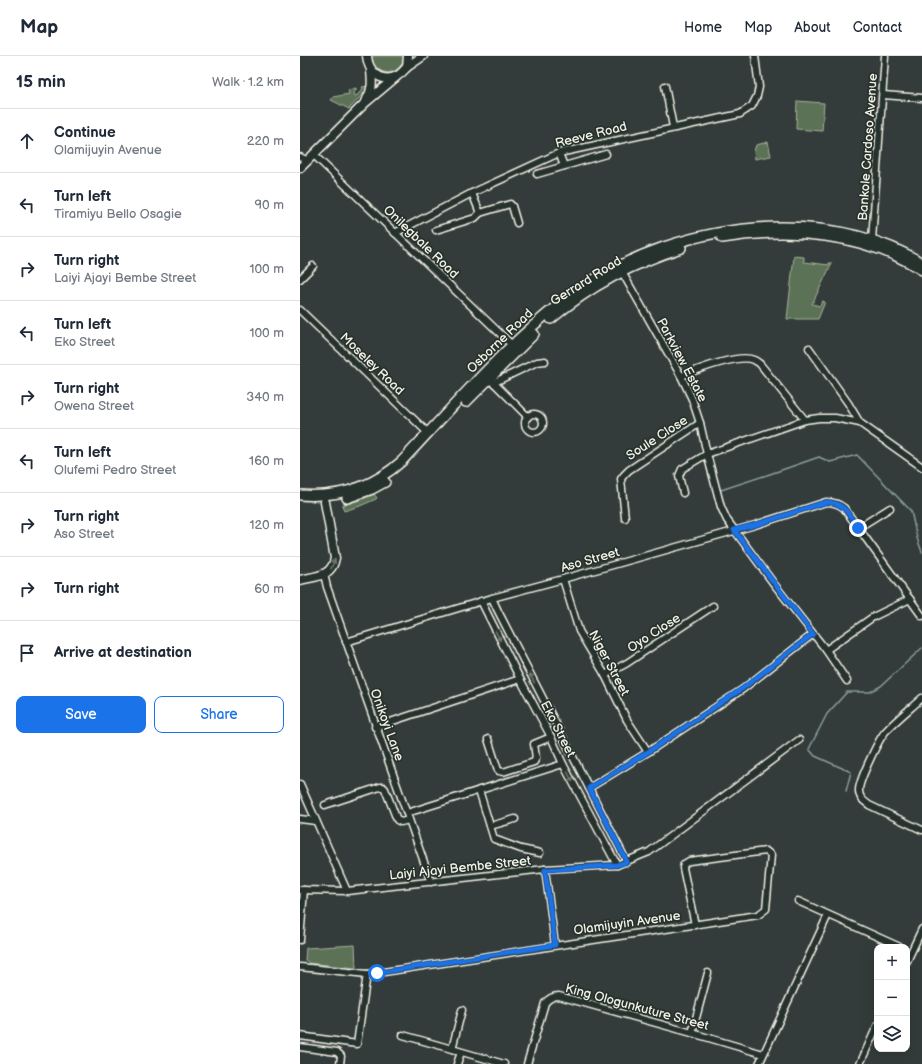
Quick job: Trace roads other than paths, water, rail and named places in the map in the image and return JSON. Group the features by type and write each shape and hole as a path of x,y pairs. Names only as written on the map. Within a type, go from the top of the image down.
{"main road":[{"name":"Osborne Road","path":"326,499 368,484 392,470 512,345 557,305 598,278 635,259 688,240 741,229 788,227 821,229 857,235 892,247 922,263"},
{"name":"Gerrard Road","path":"326,499 344,499 360,494 372,490 391,478 491,381 519,348 561,310 622,272 654,258 690,246 724,238 774,233 812,235 854,241 888,253 922,270"},
{"path":"300,495 326,499"},
{"path":"300,501 326,499"}],"street":[{"path":"365,103 372,88 371,70 367,56"},
{"path":"407,67 408,56"},
{"path":"300,168 304,159 314,155 365,103 407,67 423,56"},
{"name":"Reeve Road","path":"395,233 472,193 559,153 673,127 732,116 746,111 752,106 758,96 759,86 755,56"},
{"name":"Bankole Cardoso Avenue","path":"872,240 885,56"},
{"path":"371,70 382,78 396,77"},
{"path":"665,86 673,127"},
{"path":"883,95 922,98"},
{"path":"559,153 564,166"},
{"path":"537,174 606,154"},
{"name":"Onilegbale Road","path":"314,155 512,345"},
{"path":"472,193 480,213"},
{"path":"436,230 475,218 480,213 510,204 512,206 516,223"},
{"path":"300,279 313,266"},
{"name":"Parkview Estate","path":"622,272 692,399 700,423 721,508 727,520 826,650 847,681"},
{"name":"Moseley Road","path":"300,310 428,433"},
{"path":"809,348 848,403 860,423 922,468"},
{"path":"680,376 719,363 737,359 754,360 760,364 805,420"},
{"path":"528,417 491,381 537,362 545,361"},
{"path":"683,493 679,476 682,469 707,454 805,420 835,418 860,423"},
{"name":"Soule Close","path":"625,518 621,479 624,474 700,423"},
{"path":"300,580 324,574 330,570 336,558 326,499"},
{"name":"Aso Street","path":"346,642 492,598 755,525 826,502 839,504 844,508 858,528"},
{"path":"890,508 858,528 922,616"},
{"name":"Onikoyi Lane","path":"324,574 327,587 375,727 431,882"},
{"name":"Niger Street","path":"563,579 579,631 605,676 627,720 648,752"},
{"name":"Eko Street","path":"492,598 627,862"},
{"path":"826,650 873,616 910,599"},
{"name":"Eko Street","path":"482,601 520,679 551,737 563,764 617,865"},
{"name":"Oyo Close","path":"605,676 713,606"},
{"path":"589,788 648,752 743,688 813,634"},
{"path":"375,727 520,679"},
{"path":"922,698 884,733 858,786 862,800 869,805 922,830"},
{"path":"488,739 498,770 499,772 503,772 534,762 536,758 534,744 551,737"},
{"name":"Laiyi Ajayi Bembe Street","path":"302,890 347,891 545,870 617,865 627,862 649,852 799,740"},
{"path":"407,813 563,764"},
{"path":"300,784 347,891"},
{"path":"325,805 383,787 397,820 401,822 409,820"},
{"path":"479,790 496,841 540,853"},
{"path":"300,819 316,821"},
{"path":"490,826 515,819"},
{"name":"Olamijuyin Avenue","path":"300,967 367,974 555,945 695,925 758,915 766,909 771,855 769,852 766,851 728,855 689,861 684,864 683,868 695,925"},
{"path":"545,870 555,945"},
{"path":"300,940 302,890"},
{"path":"798,901 893,944"},
{"path":"759,1064 828,915"},
{"path":"910,949 922,929"},
{"path":"692,1033 708,973"},
{"path":"300,1036 356,1044 367,974"},
{"name":"King Ologunkuture Street","path":"527,1064 545,1003 549,998 554,996 559,996 763,1054"},
{"path":"452,1049 462,1010"},
{"path":"860,1064 874,1033"},
{"path":"403,1035 452,1049 478,1059 504,1064"},
{"path":"300,1047 337,1052 342,1056 340,1064"},
{"path":"457,1064 461,1052"}],"waterway":[{"path":"721,490 819,457 830,462 857,455 911,511 917,538 922,552"},
{"path":"846,791 851,772 815,756 809,749 827,714 847,692 870,692 881,686 922,648"}]}
